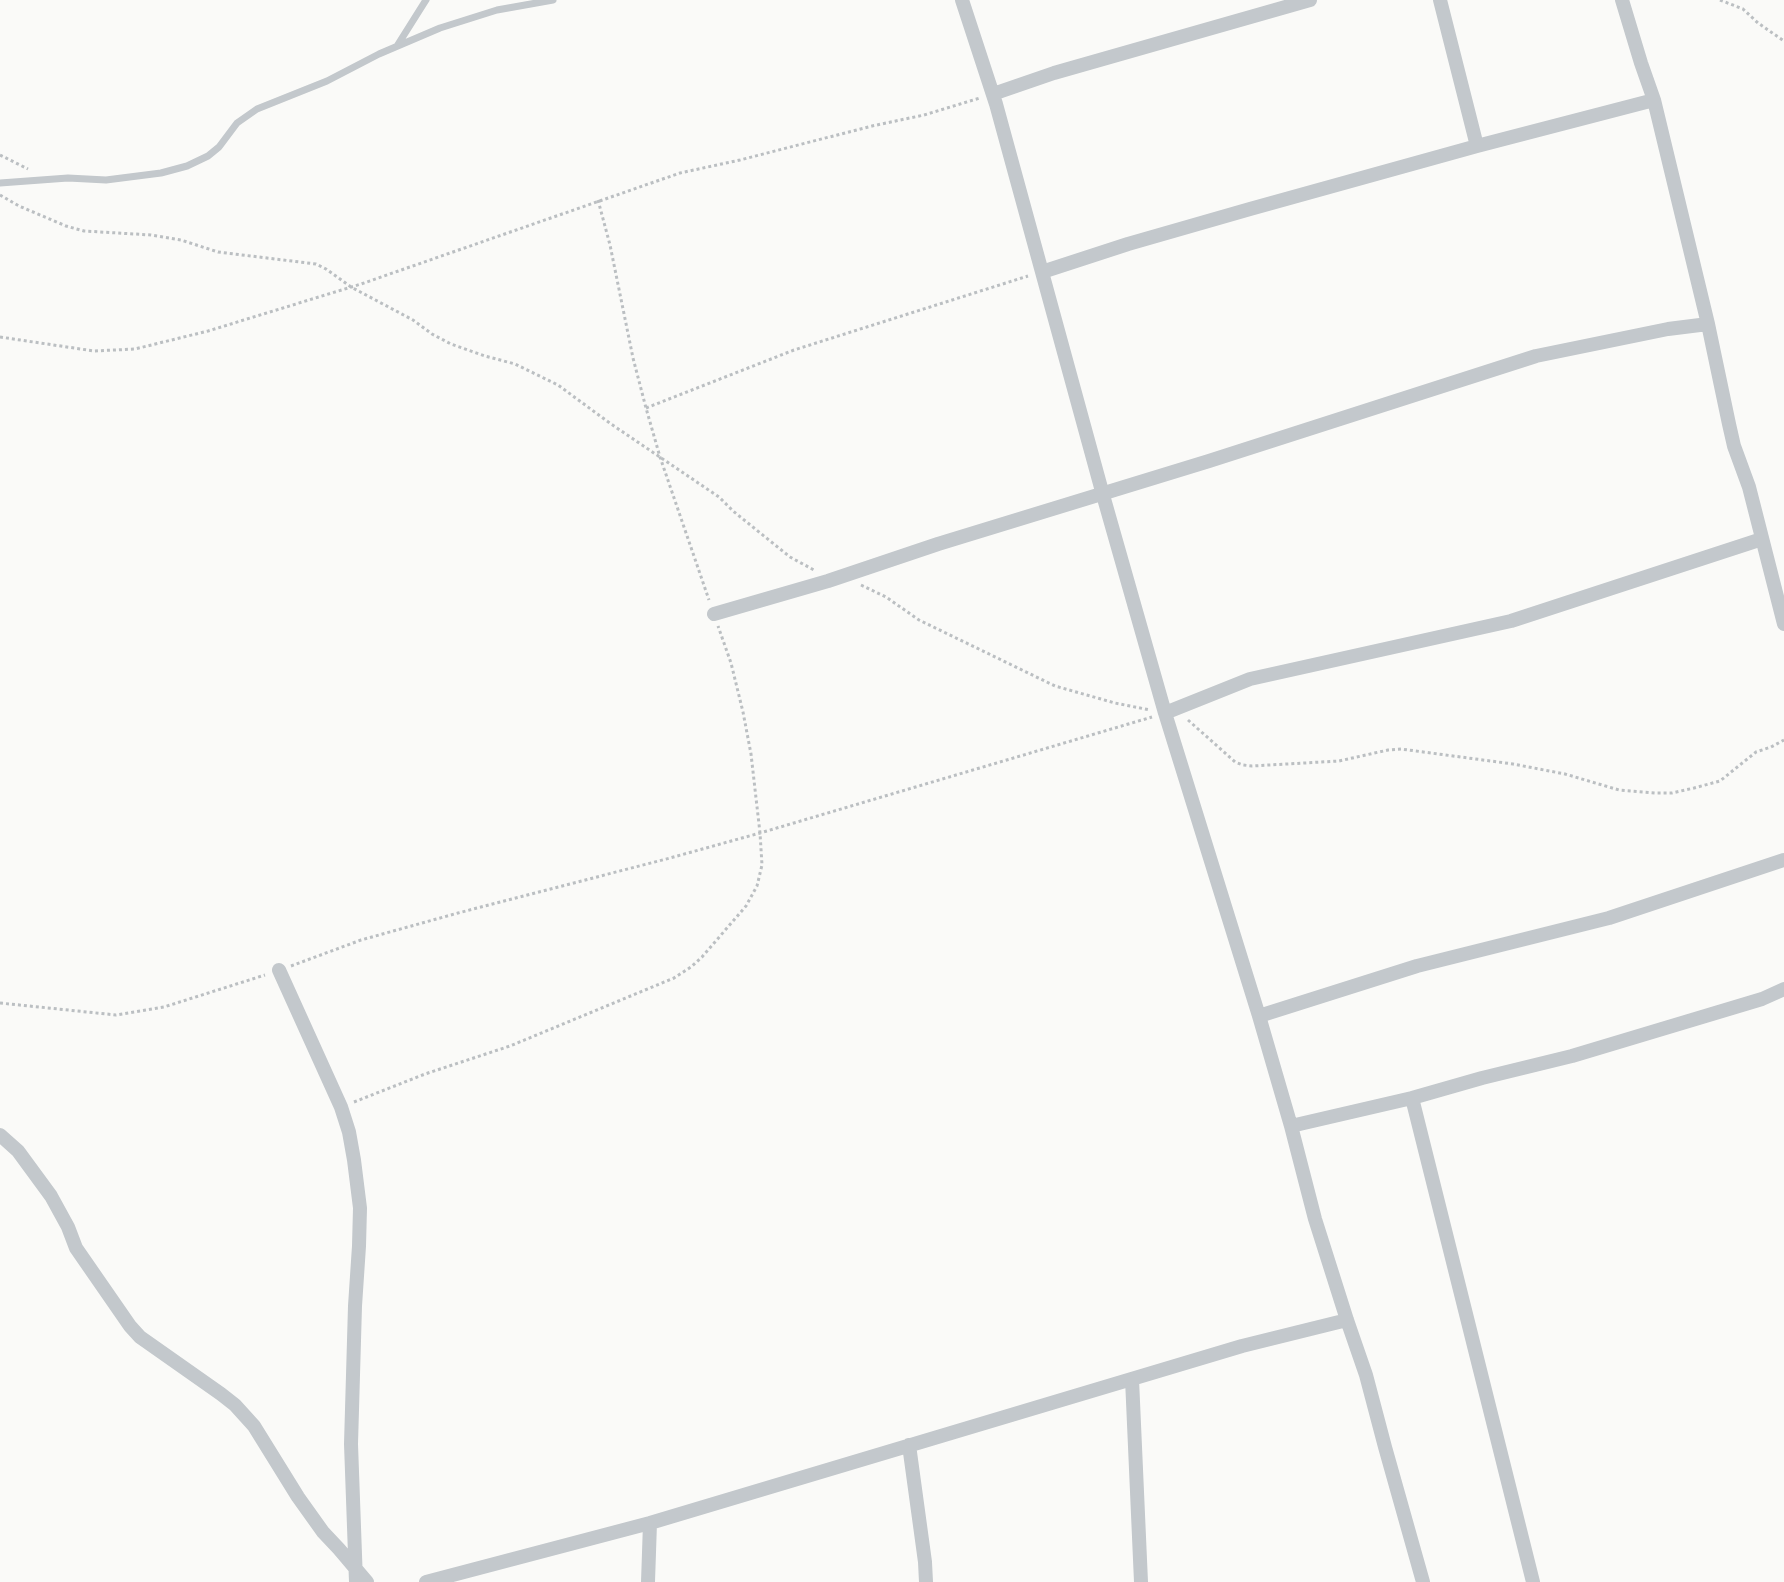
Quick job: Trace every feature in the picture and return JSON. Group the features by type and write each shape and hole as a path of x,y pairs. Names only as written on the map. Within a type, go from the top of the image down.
{"street":[{"path":"962,0 993,94 1102,495 1165,713 1259,1016 1315,1218 1366,1375 1423,1582"},
{"path":"993,94 1054,73 1288,4 1310,0"},
{"path":"1440,0 1477,146"},
{"path":"1622,0 1654,100 1732,435 1749,487 1784,624"},
{"path":"1042,272 1128,244 1477,146 1654,100"},
{"path":"714,614 839,578 938,544 1102,495 1536,356 1668,329 1708,324"},
{"path":"1165,713 1250,680 1511,621 1762,539"},
{"path":"1259,1016 1417,966 1609,918 1784,860"},
{"path":"279,970 341,1107 349,1132 354,1160 360,1208 351,1444 356,1575"},
{"path":"1291,1126 1412,1098 1572,1056 1762,999 1784,990"},
{"path":"1412,1098 1533,1582"},
{"path":"0,1135 18,1151 51,1196 68,1227 76,1248 129,1326 140,1337 235,1405 254,1426 323,1532 339,1549 356,1575 367,1582"},
{"path":"426,1582 651,1523 1242,1346 1347,1320"},
{"path":"1132,1379 1141,1582"},
{"path":"909,1445 926,1582"},
{"path":"648,1582 651,1523"}],"lane":[{"path":"396,48 426,0"},
{"path":"0,183 68,178 106,180 161,173 187,166 208,156 237,123 257,109 327,81 380,54 440,28 497,10 553,0"}],"path":[{"path":"1720,0 1743,9 1758,23 1784,41"},
{"path":"0,337 94,351 135,349 219,328 351,287 680,173 924,115 993,94"},
{"path":"0,155 50,179"},
{"path":"0,195 19,206 84,231 151,235 181,240 218,252 316,264 351,287 451,344 515,364 558,385 719,498 790,557 806,567 861,585 886,597 919,620 1055,686 1115,703 1165,713 1191,722 1235,762 1243,765 1339,761 1380,751 1401,749 1513,764 1565,774 1635,793 1672,793 1712,784 1728,776 1756,752 1784,740"},
{"path":"341,1107 425,1074 510,1046 683,973 709,950 746,906 756,886 762,865 751,754 731,663 660,457 633,358 610,245 598,200"},
{"path":"646,408 794,350 1042,272"},
{"path":"0,1003 116,1015 164,1007 279,970 361,940 760,833 1165,713"}]}
